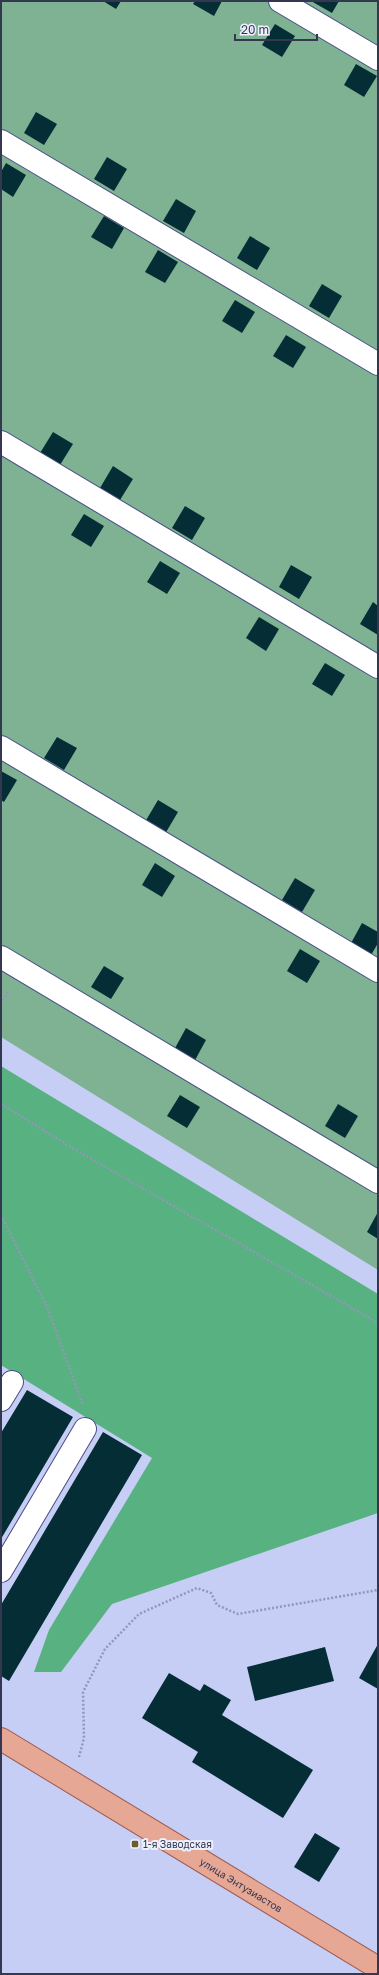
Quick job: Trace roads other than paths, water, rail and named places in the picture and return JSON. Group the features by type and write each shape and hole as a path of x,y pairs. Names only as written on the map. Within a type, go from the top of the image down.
{"main road":[{"name":"улица Энтузиастов","path":"1,1739 378,1968"}],"lane":[{"path":"280,1 378,59"},
{"path":"1,141 378,364"},
{"path":"1,442 378,667"},
{"path":"1,747 378,971"},
{"path":"1,957 378,1182"},
{"path":"1,1571 85,1429"}],"place":[{"name":"1-я Заводская","path":"135,1844"}]}
